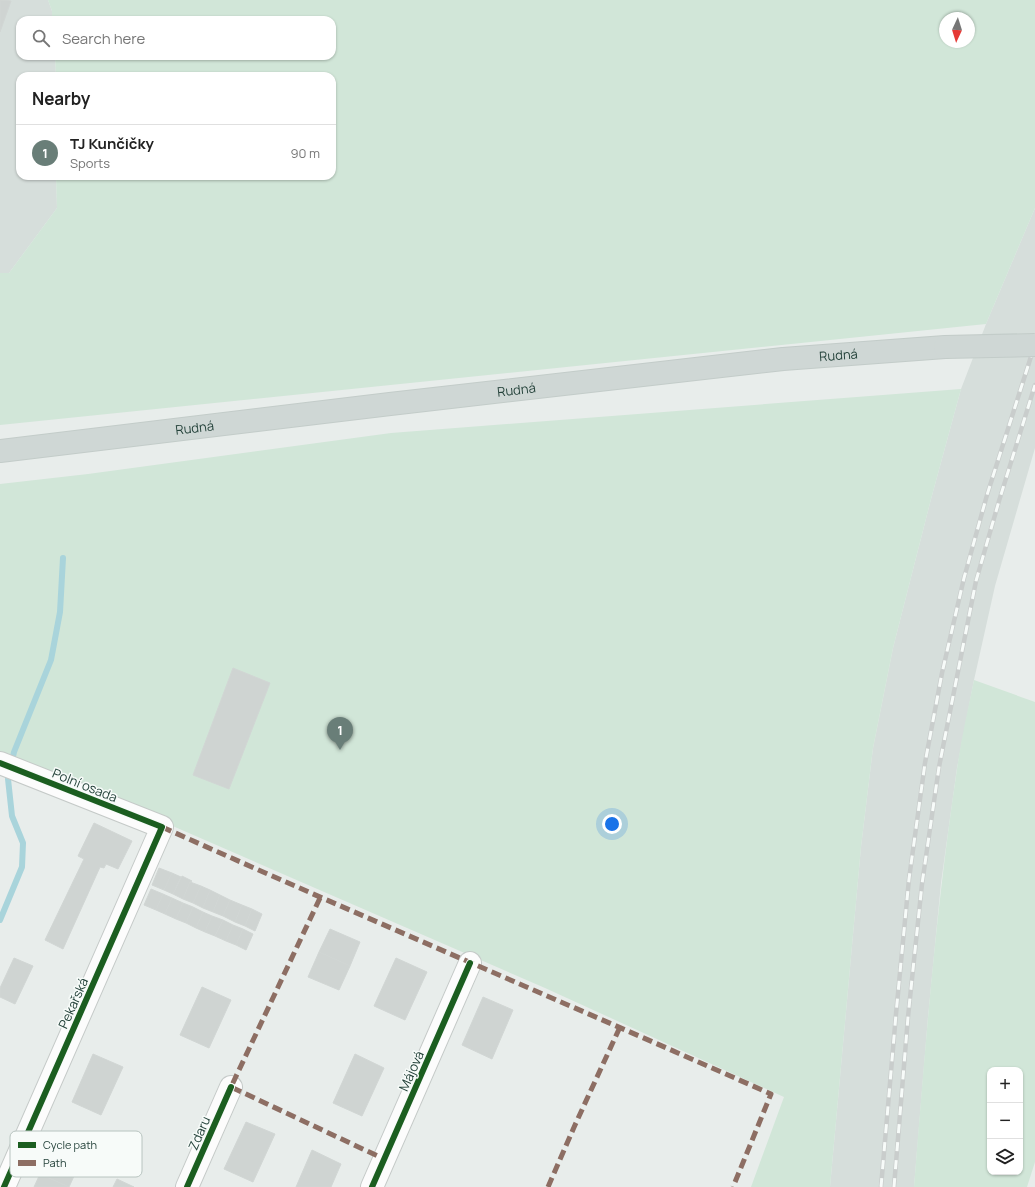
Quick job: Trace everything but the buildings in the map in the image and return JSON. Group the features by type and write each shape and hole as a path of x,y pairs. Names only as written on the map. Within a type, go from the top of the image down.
{"main road":[{"name":"Rudná","path":"0,451 767,360 945,347 1035,344"}],"street":[{"name":"Polní osada","path":"0,763 162,827"},
{"name":"Pekařská","path":"29,1131 162,827"},
{"name":"Májová","path":"372,1187 470,963"},
{"name":"Zdaru","path":"187,1187 231,1087"},
{"name":"Pekařská","path":"4,1187 10,1173"}],"shaded area":[{"path":"0,0 48,0 52,11 52,16 16,16 16,60 55,60 56,72 16,72 16,180 56,180 57,208 9,273 0,273"},
{"path":"1035,208 1035,448 995,586 974,680 957,768 941,883 914,1187 830,1187 861,847 873,748 893,648 961,389 986,324"}],"green space":[{"path":"48,0 1035,0 1035,208 986,324 0,425 0,273 9,273 57,208 56,180 336,180 336,72 56,72 55,60 336,60 336,16 52,16 52,11"},
{"path":"961,389 893,648 873,748 861,847 830,1187 751,1187 784,1097 545,988 21,760 0,754 0,484 88,474 391,433"},
{"path":"974,680 1035,702 1035,1162 1027,1187 914,1187 937,925 950,821 963,736"}],"waterway":[{"path":"0,920 22,867 23,843 12,816 8,779 14,752 51,660 60,612 63,558"}],"railway":[{"path":"881,1187 909,879 925,763 942,673 964,578 987,495 1035,344"},
{"path":"894,1187 908,1017 922,884 939,767 976,581 1035,385"}],"marked path":[{"path":"162,827 771,1094 733,1187"},
{"path":"320,898 231,1087 384,1159"},
{"path":"548,1187 620,1027"}],"cycle path":[{"path":"0,763 162,827 29,1131"},
{"path":"372,1187 470,963"},
{"path":"187,1187 231,1087"},
{"path":"4,1187 10,1173"}],"place":[{"name":"TJ Kunčičky","path":"340,750"}]}
